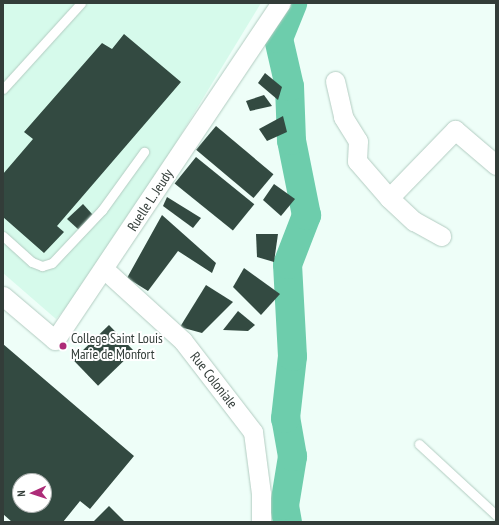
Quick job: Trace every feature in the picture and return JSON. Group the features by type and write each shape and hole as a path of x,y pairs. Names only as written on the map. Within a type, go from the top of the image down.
{"street":[{"name":"Ruelle L. Jeudy","path":"3,296 54,340 104,269 281,3"},
{"path":"335,81 343,117 358,141 357,161 389,198 414,221 441,236"},
{"path":"389,198 455,130 496,165"},
{"name":"Rue Coloniale","path":"104,269 183,341 253,432 261,494 261,522"}],"lane":[{"path":"3,89 81,3"},
{"path":"3,236 32,262 42,266 52,263 102,210 144,152"},
{"path":"419,444 496,515"}],"shaded area":[{"path":"3,3 261,3 98,271 56,319 3,273"}],"building":[{"path":"124,34 181,82 57,226 64,232 44,253 3,217 3,174 33,139 24,132 102,43 112,49"},
{"path":"265,73 282,87 278,100 258,83"},
{"path":"264,95 272,106 250,111 246,101"},
{"path":"283,116 287,132 267,141 259,129"},
{"path":"216,126 273,174 254,198 196,150"},
{"path":"196,157 254,204 233,231 175,183"},
{"path":"274,184 295,199 281,216 263,200"},
{"path":"167,197 201,218 193,228 163,206"},
{"path":"83,204 93,215 79,230 67,219"},
{"path":"162,215 216,263 212,273 178,251 148,291 127,278"},
{"path":"256,234 278,234 274,262 257,257"},
{"path":"244,268 280,294 261,315 233,287"},
{"path":"206,285 233,302 202,333 180,327"},
{"path":"238,311 255,325 248,331 223,330"},
{"path":"109,325 134,351 98,386 73,360"},
{"path":"3,344 134,456 90,509 80,501 63,522 12,522 3,514"},
{"path":"109,506 125,522 93,522"}],"waterway":[{"path":"287,522 284,505 292,456 285,418 292,356 287,264 306,215 291,140 289,86 278,38 292,3"}],"place":[{"name":"College Saint Louis Marie de Monfort","path":"63,346"}]}
